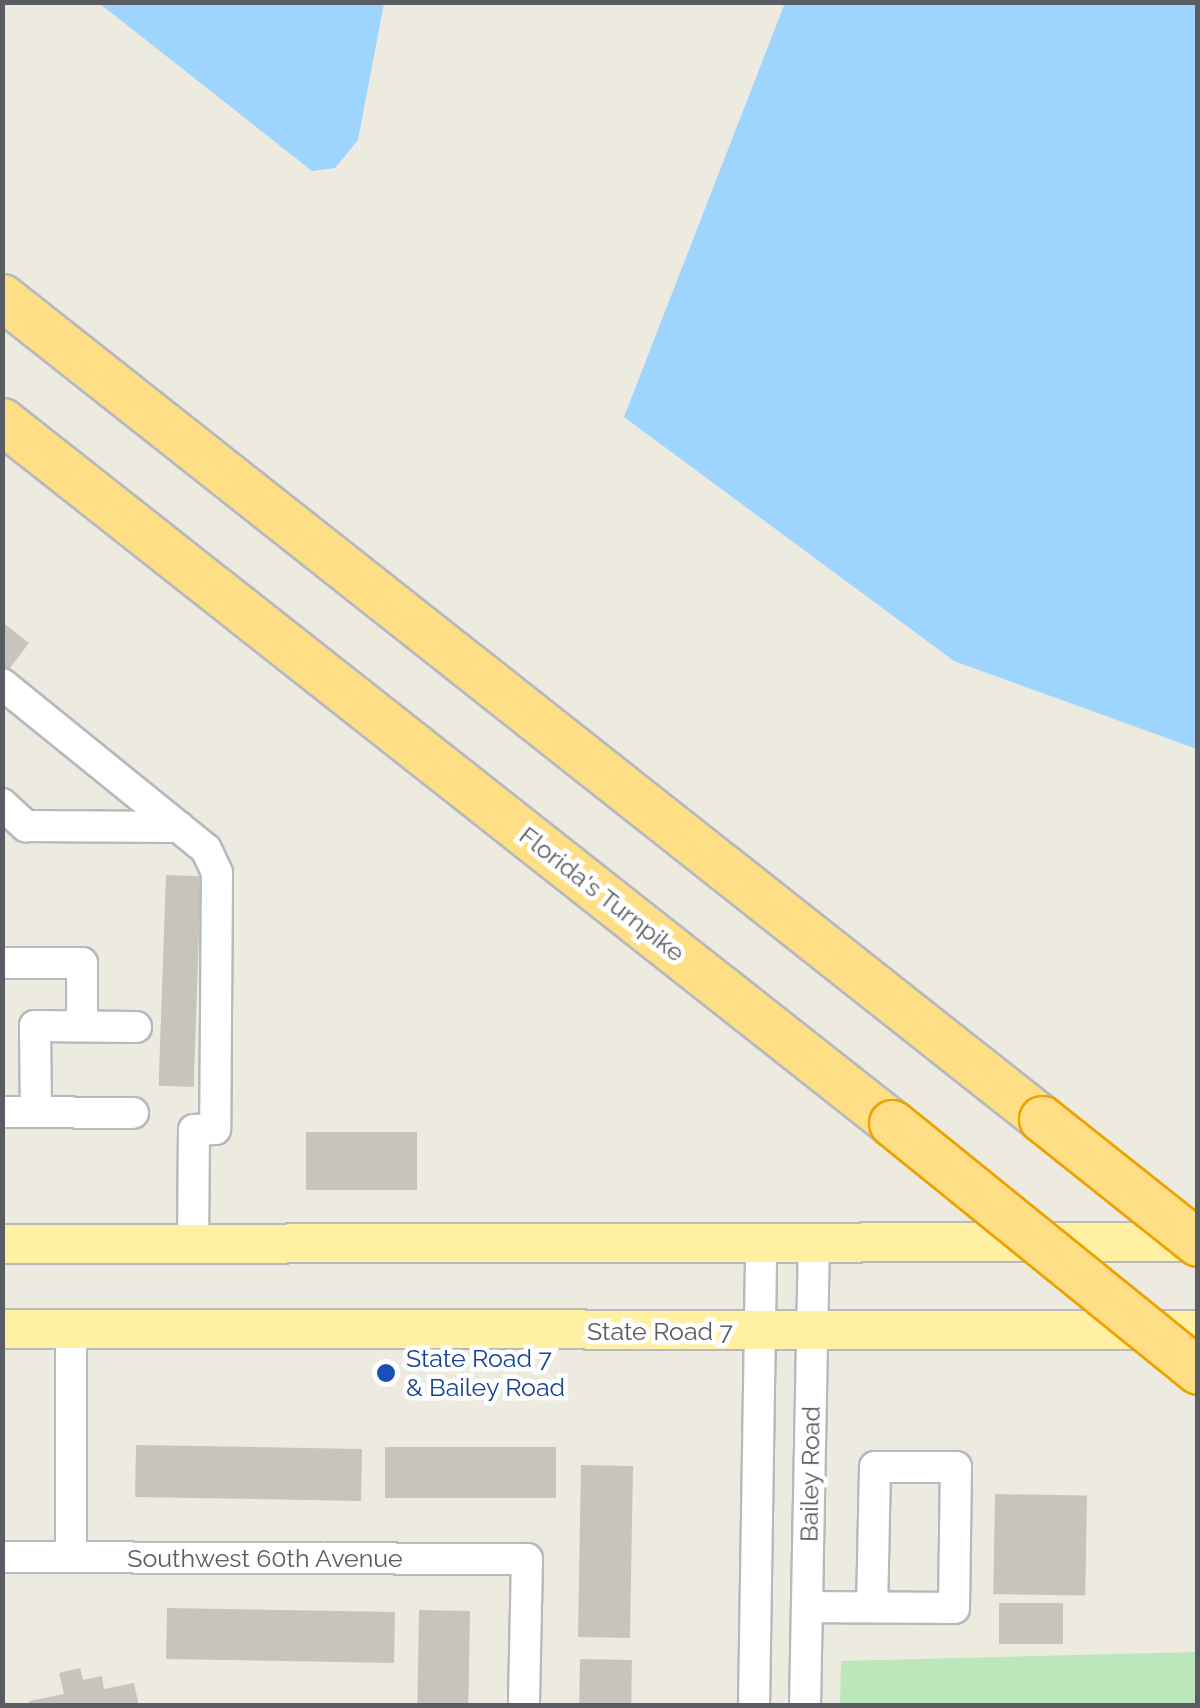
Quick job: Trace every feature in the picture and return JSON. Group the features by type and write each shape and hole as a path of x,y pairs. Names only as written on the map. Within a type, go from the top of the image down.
{"highway":[{"path":"2,297 1198,1243"},
{"name":"Florida's Turnpike","path":"2,421 892,1123 1198,1371"}],"main road":[{"path":"2,1244 1198,1243"},
{"name":"State Road 7","path":"2,1329 1198,1330"}],"street":[{"path":"2,684 206,849 217,873 215,1129 194,1130 193,1244"},
{"path":"2,804 26,826 178,827"},
{"path":"2,963 82,963 82,1026"},
{"path":"36,1112 35,1026 136,1027"},
{"path":"2,1112 133,1113"},
{"name":"Bailey Road","path":"754,1706 763,1331 761,1243"},
{"name":"Bailey Road","path":"805,1706 814,1243"},
{"path":"71,1329 71,1557"},
{"path":"808,1607 954,1608 956,1466 875,1467 872,1607"},
{"name":"Southwest 60th Avenue","path":"2,1557 528,1559 524,1706"}],"green space":[{"path":"1197,1652 1197,1705 840,1705 841,1661"}],"water":[{"path":"99,3 384,3 358,140 335,168 312,171"},
{"path":"785,3 1197,3 1197,749 954,661 624,417"}],"building":[{"path":"2,622 29,643 7,672 2,669"},
{"path":"166,875 201,876 194,1087 159,1086"},
{"path":"306,1132 417,1132 417,1190 306,1190"},
{"path":"136,1445 362,1449 361,1501 135,1497"},
{"path":"385,1447 556,1447 556,1498 385,1498"},
{"path":"581,1465 633,1466 630,1638 578,1637"},
{"path":"995,1494 1087,1496 1085,1596 993,1594"},
{"path":"999,1603 1063,1603 1063,1644 999,1644"},
{"path":"167,1608 395,1612 394,1663 166,1659"},
{"path":"419,1610 470,1611 468,1706 417,1706"},
{"path":"580,1659 632,1660 631,1706 579,1706"},
{"path":"80,1668 83,1680 102,1676 104,1689 134,1683 139,1706 30,1706 29,1701 64,1694 59,1673"}],"place":[{"name":"State Road 7 & Bailey Road","path":"386,1373"}]}
